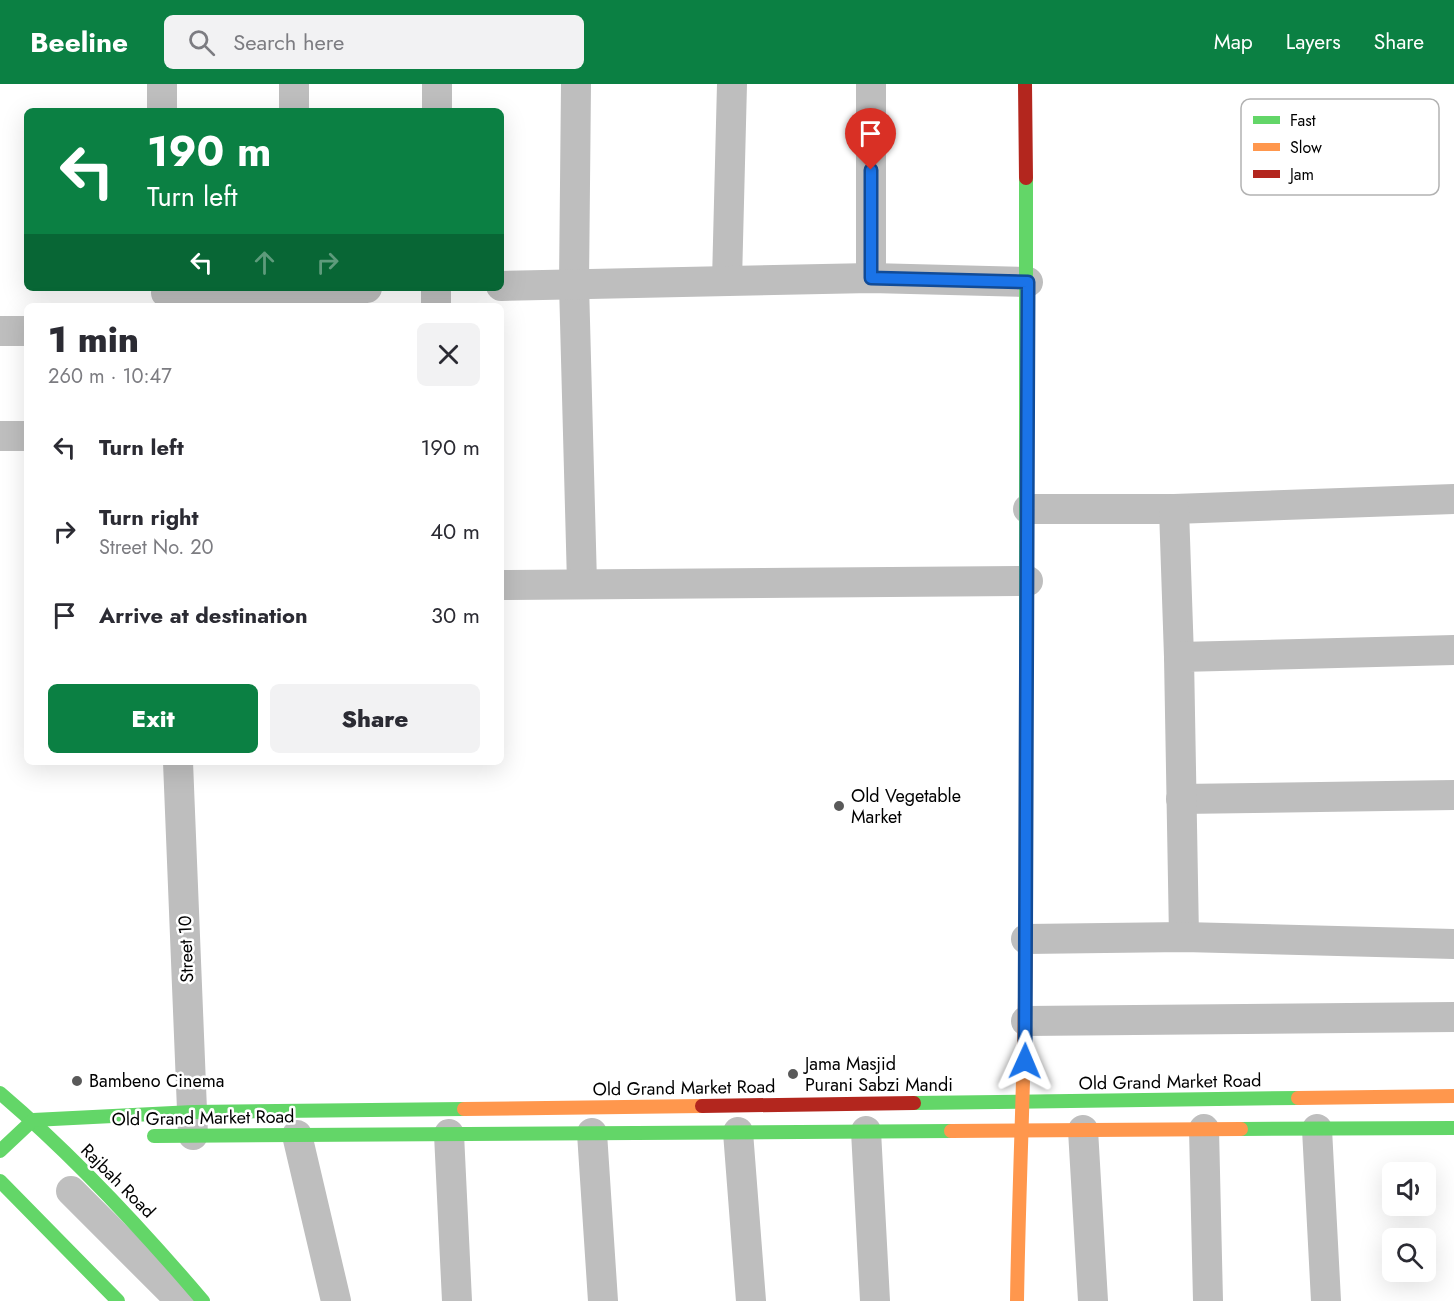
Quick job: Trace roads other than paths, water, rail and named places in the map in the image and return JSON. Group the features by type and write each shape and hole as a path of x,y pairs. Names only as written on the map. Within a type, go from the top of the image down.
{"street":[{"path":"162,84 162,108"},
{"path":"294,84 294,108"},
{"path":"436,108 437,84"},
{"path":"576,84 574,285 582,583"},
{"path":"727,281 732,84"},
{"path":"871,84 871,278"},
{"path":"1017,1301 1020,1130 1024,1101 1026,1021 1028,282 1025,84"},
{"path":"504,286 871,278 1028,282"},
{"path":"166,296 247,291"},
{"path":"0,331 24,331"},
{"path":"0,436 24,436"},
{"path":"1028,509 1174,509 1454,499"},
{"path":"1174,509 1184,937"},
{"path":"504,585 1028,581"},
{"path":"1179,657 1454,650"},
{"name":"Street 10","path":"178,765 193,1124"},
{"path":"1181,799 1454,795"},
{"path":"1026,939 1184,937 1454,944"},
{"path":"1026,1021 1454,1017"},
{"name":"Rajbah Road","path":"0,1093 33,1120 46,1141 138,1225 203,1301"},
{"name":"Old Grand Market Road","path":"33,1120 193,1124 1024,1101 1454,1096"},
{"path":"0,1151 33,1120"},
{"name":"Old Grand Market Road","path":"134,1137 193,1124 297,1135 1454,1128"},
{"path":"1204,1129 1208,1301"},
{"path":"1317,1129 1326,1301"},
{"path":"1083,1130 1093,1301"},
{"path":"866,1131 875,1301"},
{"path":"738,1132 751,1301"},
{"path":"592,1133 603,1301"},
{"path":"449,1134 457,1301"},
{"path":"297,1135 336,1301"},
{"path":"46,1141 75,1139"},
{"path":"0,1160 20,1152"},
{"path":"0,1181 118,1301"}],"waterway":[{"path":"71,1191 181,1301"}],"place":[{"name":"Old Vegetable Market","path":"839,806"},
{"name":"Jama Masjid Purani Sabzi Mandi","path":"793,1074"},
{"name":"Bambeno Cinema","path":"77,1081"}]}
